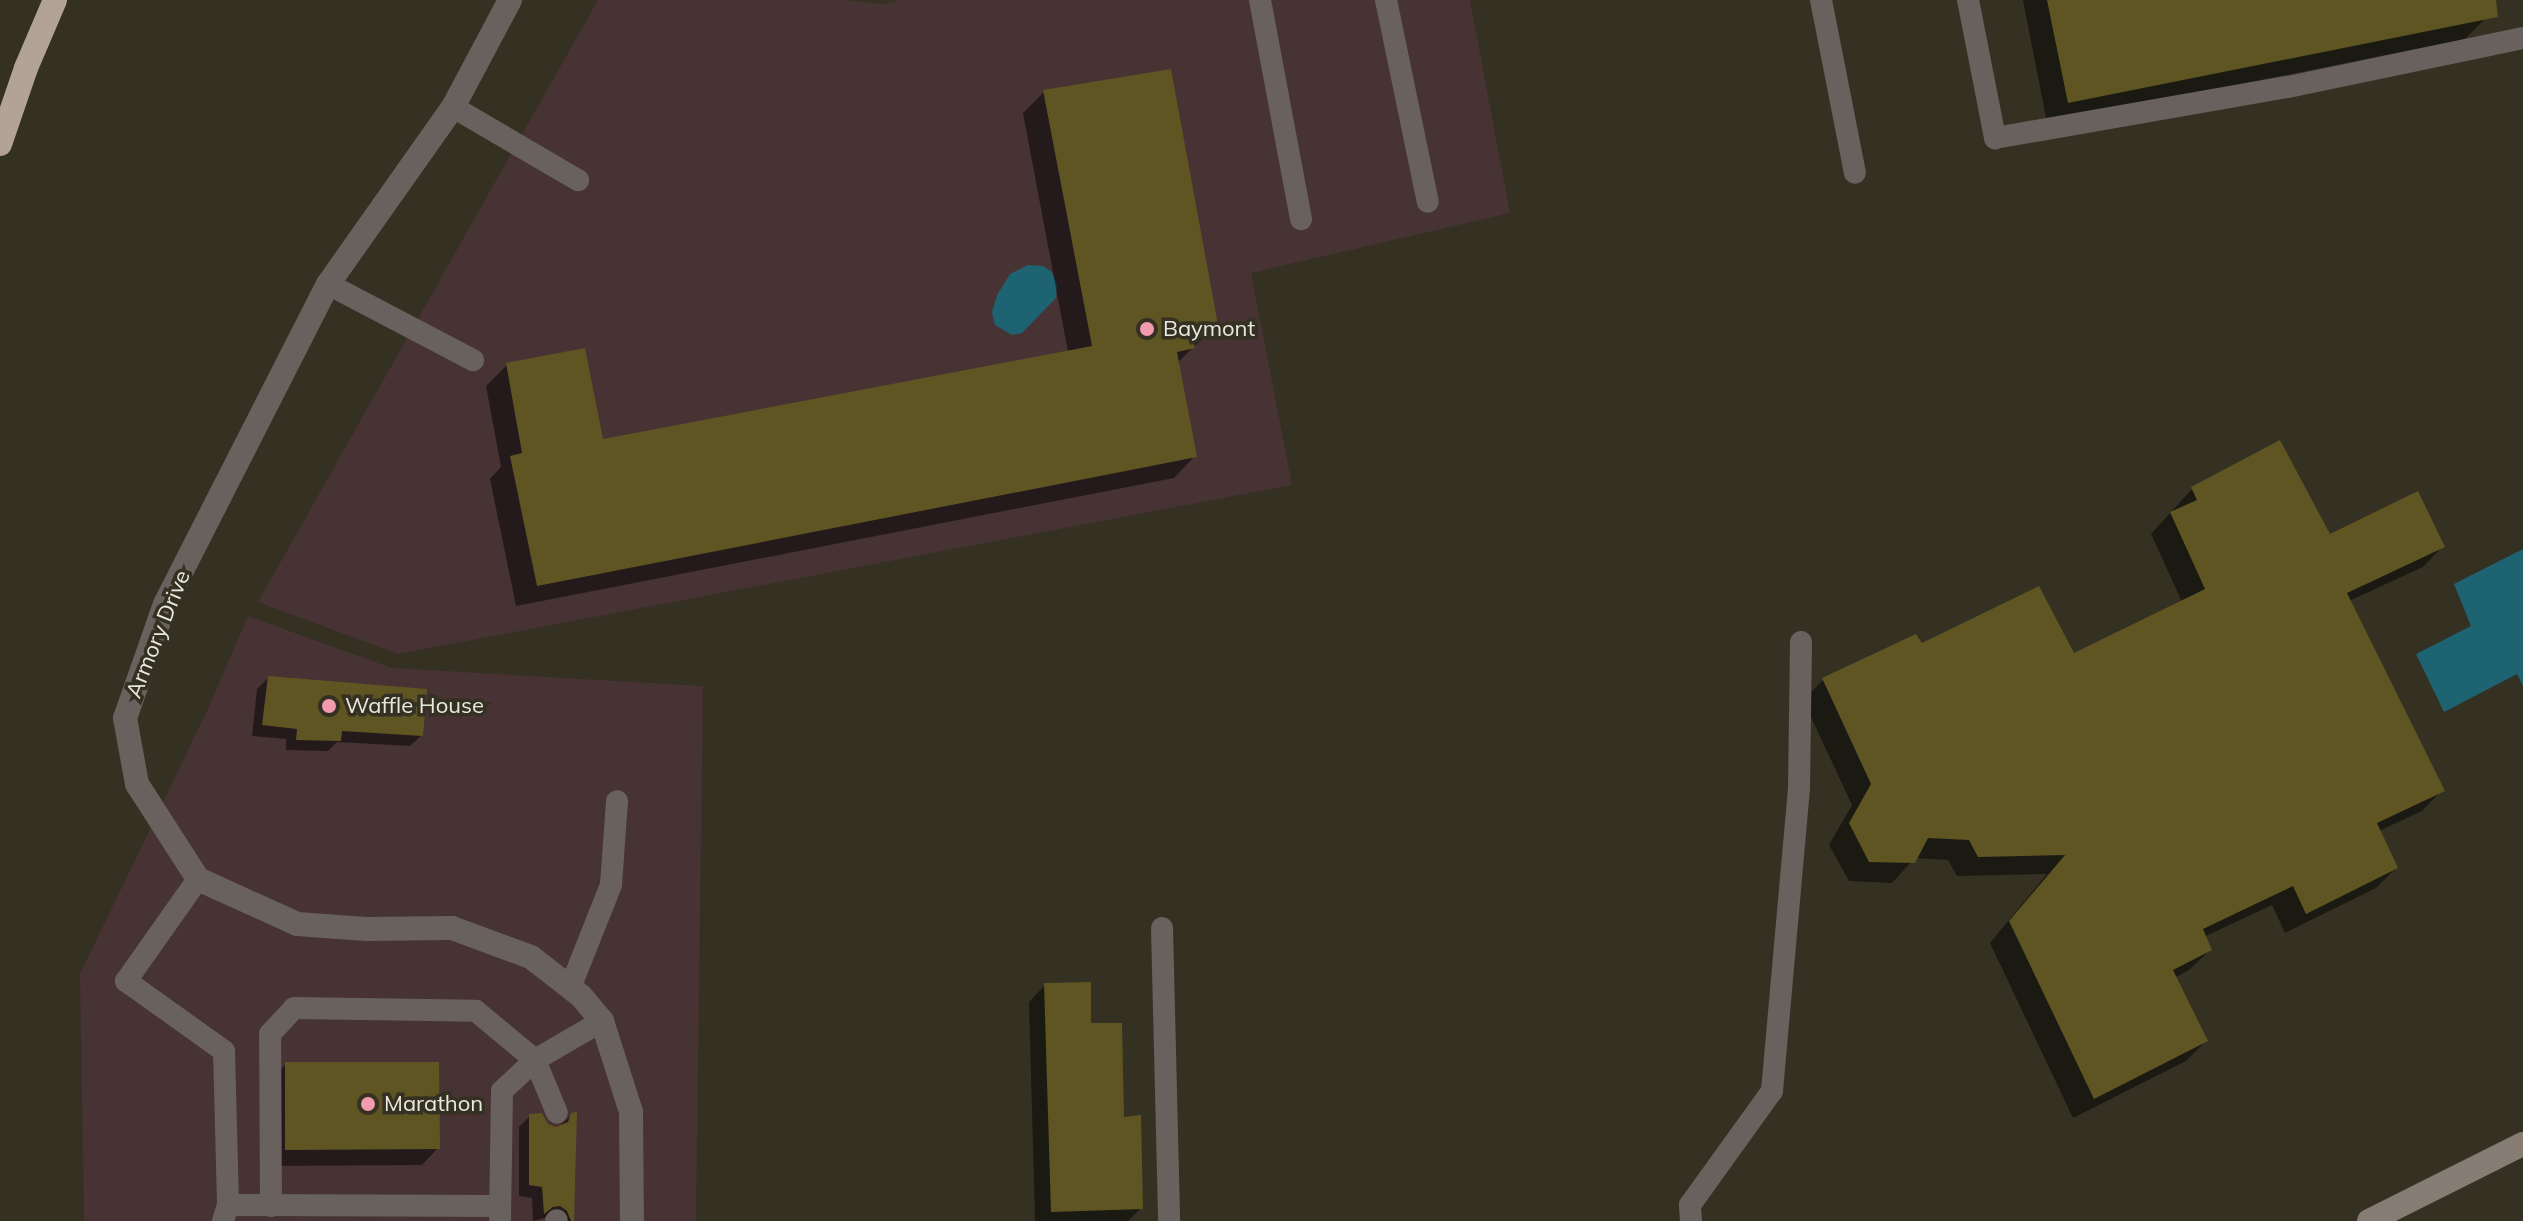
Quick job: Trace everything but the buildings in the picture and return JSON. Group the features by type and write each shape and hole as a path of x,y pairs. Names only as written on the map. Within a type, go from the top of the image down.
{"highway":[{"path":"0,144 26,68 55,0"}],"main road":[{"path":"2369,1221 2523,1144"}],"street":[{"name":"Armory Drive","path":"198,879 137,784 125,718 165,604 328,284 453,107 510,0"},
{"path":"198,879 297,924 366,929 452,928 531,957 570,988 602,1021 631,1112 632,1221"}],"lane":[{"path":"1260,0 1301,219"},
{"path":"1386,0 1428,202"},
{"path":"1821,0 1855,173"},
{"path":"1968,0 1995,138 2288,87 2523,38"},
{"path":"453,107 578,180"},
{"path":"328,284 473,360"},
{"path":"1691,1221 1690,1205 1772,1091 1799,787 1801,642"},
{"path":"570,988 611,885 617,801"},
{"path":"198,879 126,981 224,1051 226,1213 271,1206 306,1213 500,1214 502,1091 535,1060 602,1021"},
{"path":"1162,928 1169,1221"},
{"path":"271,1206 270,1034 294,1008 476,1011 535,1060 557,1113"}],"shaded area":[{"path":"598,0 843,0 883,4 901,0 1470,0 1510,213 1251,273 1292,485 398,654 258,602"},
{"path":"248,616 392,668 703,686 696,1221 84,1221 80,974 206,713"}],"water":[{"path":"1028,265 1043,266 1051,271 1057,284 1056,298 1022,333 1012,335 995,325 992,312 997,295 1010,274"},
{"path":"2523,549 2523,686 2517,674 2444,712 2416,654 2471,626 2454,584"}],"place":[{"name":"Baymont","path":"1147,329"},
{"name":"Waffle House","path":"329,706"},
{"name":"Marathon","path":"368,1104"}]}
